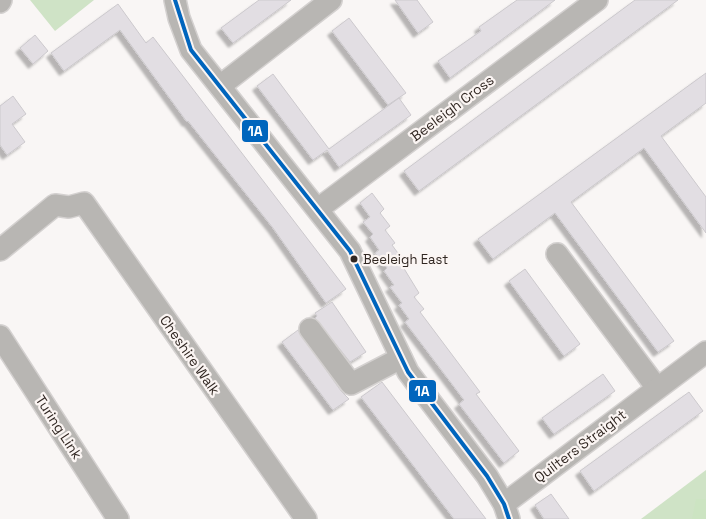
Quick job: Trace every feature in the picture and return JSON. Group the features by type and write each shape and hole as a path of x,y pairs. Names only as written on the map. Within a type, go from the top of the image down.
{"street":[{"path":"175,0 179,18 191,50 318,208 350,251 408,372 487,476 506,511"},
{"path":"220,86 331,0"},
{"name":"Beeleigh Cross","path":"318,208 588,3"},
{"name":"Cheshire Walk","path":"0,250 55,205 69,206 84,203 306,519"},
{"path":"557,254 657,388"},
{"path":"310,329 351,384 400,358"},
{"name":"Turing Link","path":"0,336 118,519"},
{"name":"Quilters Straight","path":"506,511 657,388 706,352"}],"green space":[{"path":"30,0 94,0 55,31"},
{"path":"706,470 706,519 641,519"},
{"path":"696,499 706,499 706,519 692,519"}],"building":[{"path":"259,0 291,0 233,43 221,28"},
{"path":"395,0 417,0 433,22 418,33"},
{"path":"517,0 555,0 450,78 438,61 481,31 479,27"},
{"path":"635,0 678,0 419,191 404,171"},
{"path":"118,4 146,43 153,37 346,289 326,303 273,228 187,122 120,30 64,71 51,53"},
{"path":"349,18 406,93 388,105 332,31"},
{"path":"35,35 48,51 33,64 20,48"},
{"path":"706,73 706,103 661,136 706,197 706,233 644,148 571,202 674,341 658,352 555,213 493,259 478,239"},
{"path":"273,74 329,149 399,98 411,115 339,167 327,150 313,160 257,86"},
{"path":"13,96 26,114 12,124 25,142 7,155 0,145 0,106"},
{"path":"372,193 384,209 380,213 390,226 385,230 395,243 392,245 403,260 400,262 419,293 414,297 424,309 420,312 480,392 476,394 519,451 504,463 459,404 464,400 405,322 409,319 399,305 402,303 390,287 394,285 384,271 387,268 375,253 379,250 370,237 373,234 363,222 370,217 360,203"},
{"path":"525,269 580,344 564,356 509,281"},
{"path":"332,302 366,352 350,362 315,318 317,316 315,313"},
{"path":"298,330 341,391 349,399 333,410 282,342"},
{"path":"603,374 615,391 554,434 542,418"},
{"path":"382,382 486,519 454,519 361,397"},
{"path":"689,392 703,411 594,491 580,471"},
{"path":"551,494 569,519 544,519 535,505"}],"transit line":[{"name":"1A","path":"175,0 191,50 350,251 408,372 487,476 504,504 509,519"}],"place":[{"name":"Beeleigh East","path":"354,259"}]}
